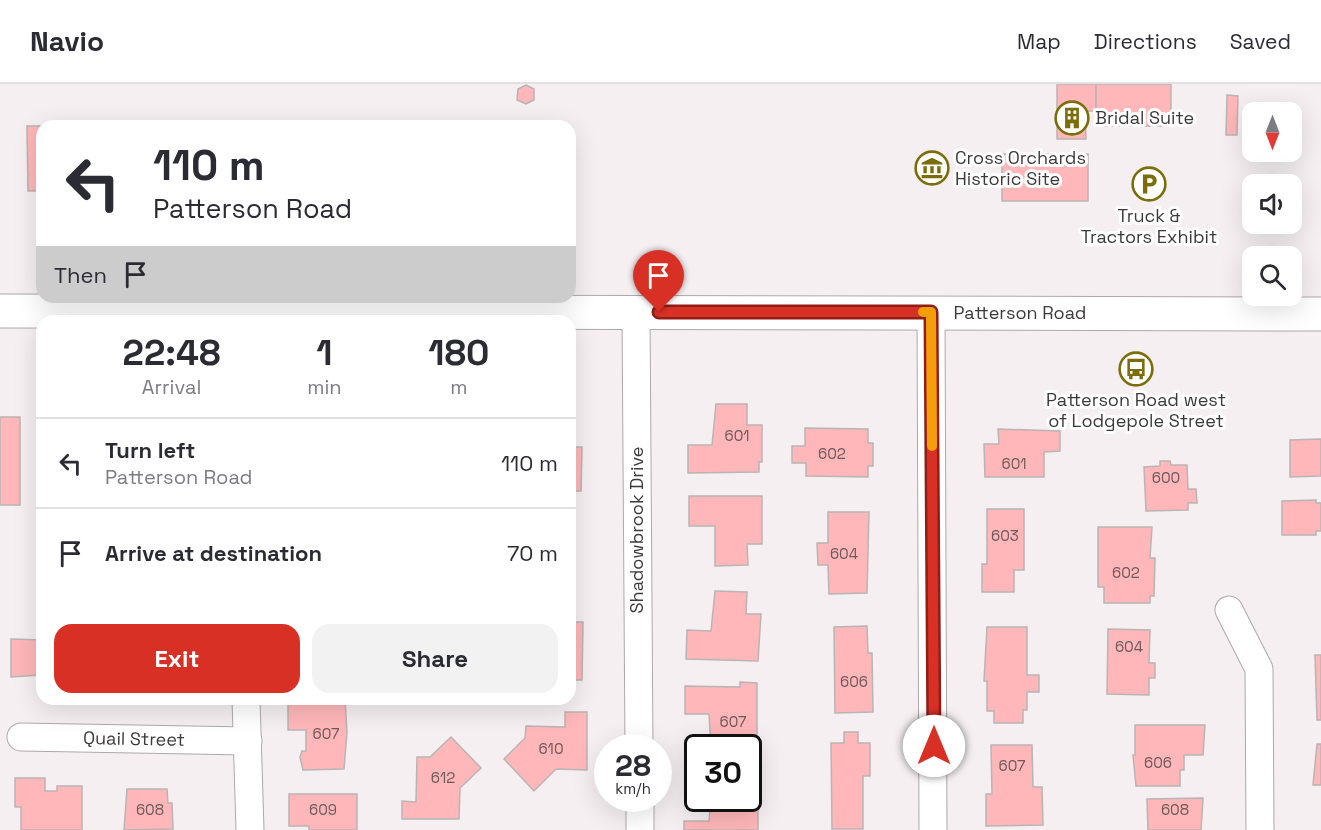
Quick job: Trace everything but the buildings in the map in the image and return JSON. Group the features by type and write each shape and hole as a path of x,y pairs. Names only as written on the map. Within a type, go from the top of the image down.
{"main road":[{"name":"Patterson Road","path":"0,311 1321,314"}],"street":[{"name":"Shadowbrook Drive","path":"636,312 639,734"},
{"path":"931,312 933,830"},
{"path":"1228,610 1259,669 1260,830"},
{"path":"246,705 250,830"},
{"name":"Quail Street","path":"21,737 248,741"},
{"path":"640,812 640,830"}],"slow traffic":[{"path":"923,312 931,312 932,446"}],"place":[{"name":"Bridal Suite","path":"1072,118"},
{"name":"Cross Orchards Historic Site","path":"932,168"},
{"name":"Truck & Tractors Exhibit","path":"1149,184"},
{"name":"Patterson Road west of Lodgepole Street","path":"1136,369"}],"route":[{"path":"659,312 931,312 934,746"}]}
